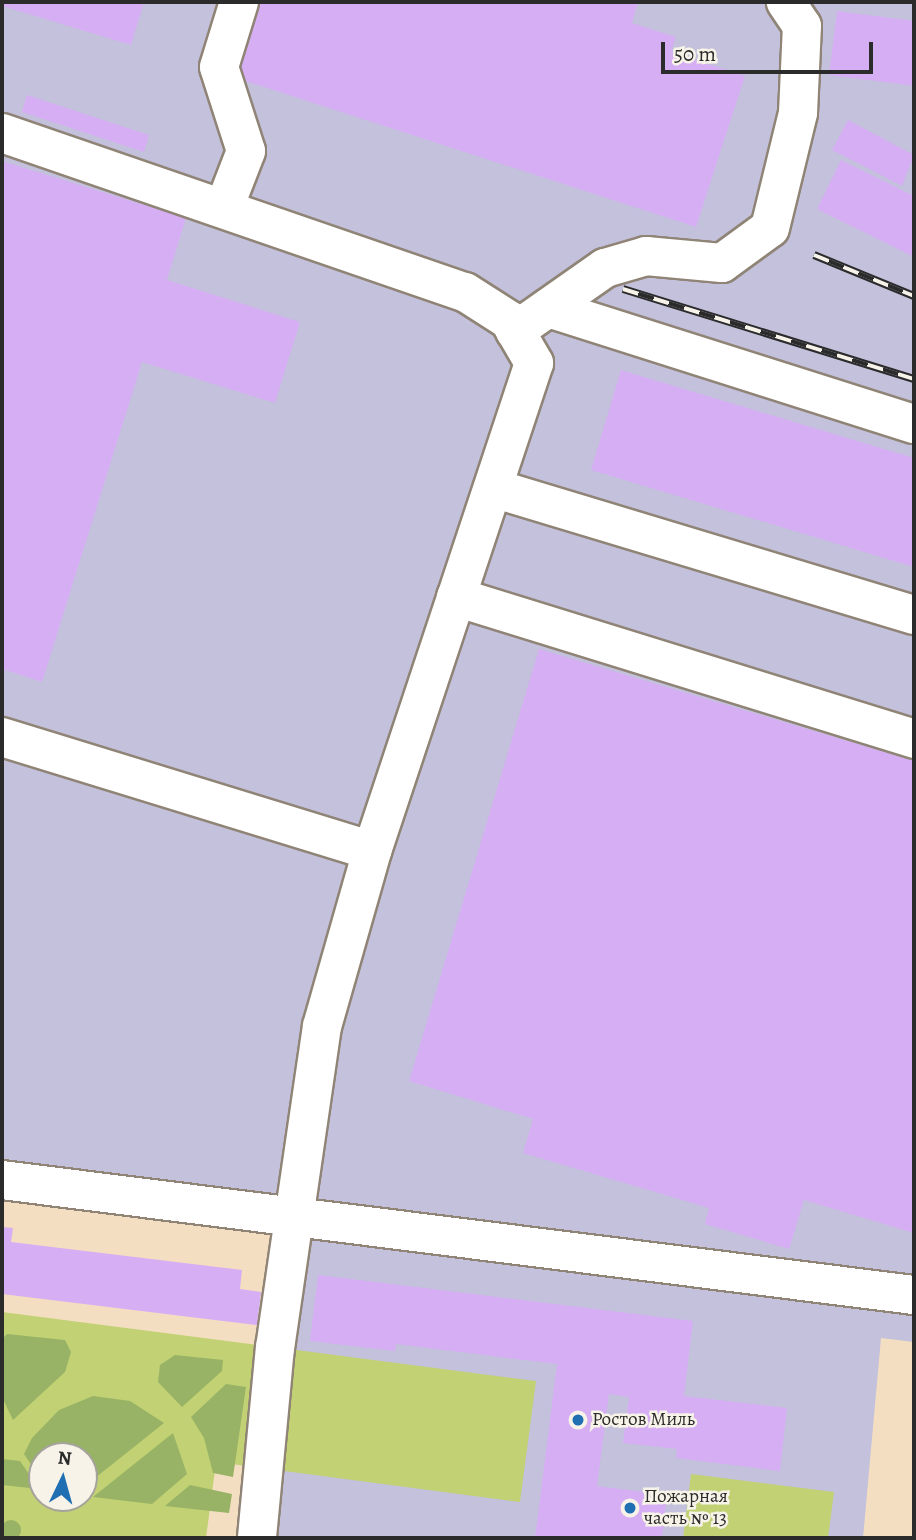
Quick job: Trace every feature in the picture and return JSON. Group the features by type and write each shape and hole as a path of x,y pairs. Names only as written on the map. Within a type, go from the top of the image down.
{"lane":[{"path":"224,208 246,151 219,67 239,2"},
{"path":"515,331 605,268 646,256 722,263 770,228 798,113 802,26 786,2"},
{"path":"2,133 465,292 509,320 534,363 372,850 322,1026 293,1217 257,1538"},
{"path":"548,308 914,424"},
{"path":"492,488 914,615"},
{"path":"456,597 914,739"},
{"path":"2,737 372,850"},
{"path":"2,1180 914,1295"}],"shaded area":[{"path":"2,2 914,2 914,1342 881,1338 863,1538 265,1538 275,1231 2,1191"}],"green space":[{"path":"2,1312 536,1381 520,1502 216,1462 206,1538 2,1538"},
{"path":"7,1334 65,1340 71,1352 65,1372 13,1420 2,1397 2,1339"},
{"path":"175,1355 223,1360 222,1371 182,1407 158,1382 160,1365"},
{"path":"226,1384 246,1387 233,1477 213,1473 204,1438 191,1417"},
{"path":"93,1396 130,1401 164,1423 98,1476 98,1442 30,1442 59,1410"},
{"path":"173,1433 187,1474 152,1504 98,1498 98,1493"},
{"path":"2,1459 20,1461 28,1473 28,1488 2,1485"},
{"path":"691,1474 834,1492 828,1538 683,1538"},
{"path":"190,1485 232,1494 229,1513 165,1506"},
{"path":"11,1520 18,1523 21,1530 18,1537 11,1540 4,1537 1,1530 4,1523"}],"building":[{"path":"2,2 144,2 131,45 2,6"},
{"path":"251,2 638,2 632,23 676,37 671,52 745,76 696,227 227,75"},
{"path":"837,11 914,21 914,86 829,75"},
{"path":"27,95 149,135 144,152 22,112"},
{"path":"848,120 914,155 902,186 832,150"},
{"path":"841,160 914,196 914,257 817,209"},
{"path":"2,161 186,218 167,280 300,322 275,403 142,362 42,682 2,669"},
{"path":"621,370 914,458 914,567 591,470"},
{"path":"539,649 914,761 914,1233 804,1200 789,1249 705,1224 709,1208 523,1153 533,1119 409,1081"},
{"path":"2,1227 13,1228 11,1242 242,1270 240,1289 261,1292 257,1325 2,1294"},
{"name":"Ростов Миль","path":"318,1275 693,1321 684,1396 787,1408 780,1471 676,1458 677,1449 623,1443 629,1397 609,1394 597,1486 667,1495 662,1538 535,1538 557,1364 396,1344 395,1351 310,1341"}],"railway":[{"path":"814,255 914,296"},
{"path":"623,289 914,379"}],"place":[{"name":"Ростов Миль","path":"578,1420"},
{"name":"Пожарная часть № 13","path":"630,1508"}]}
